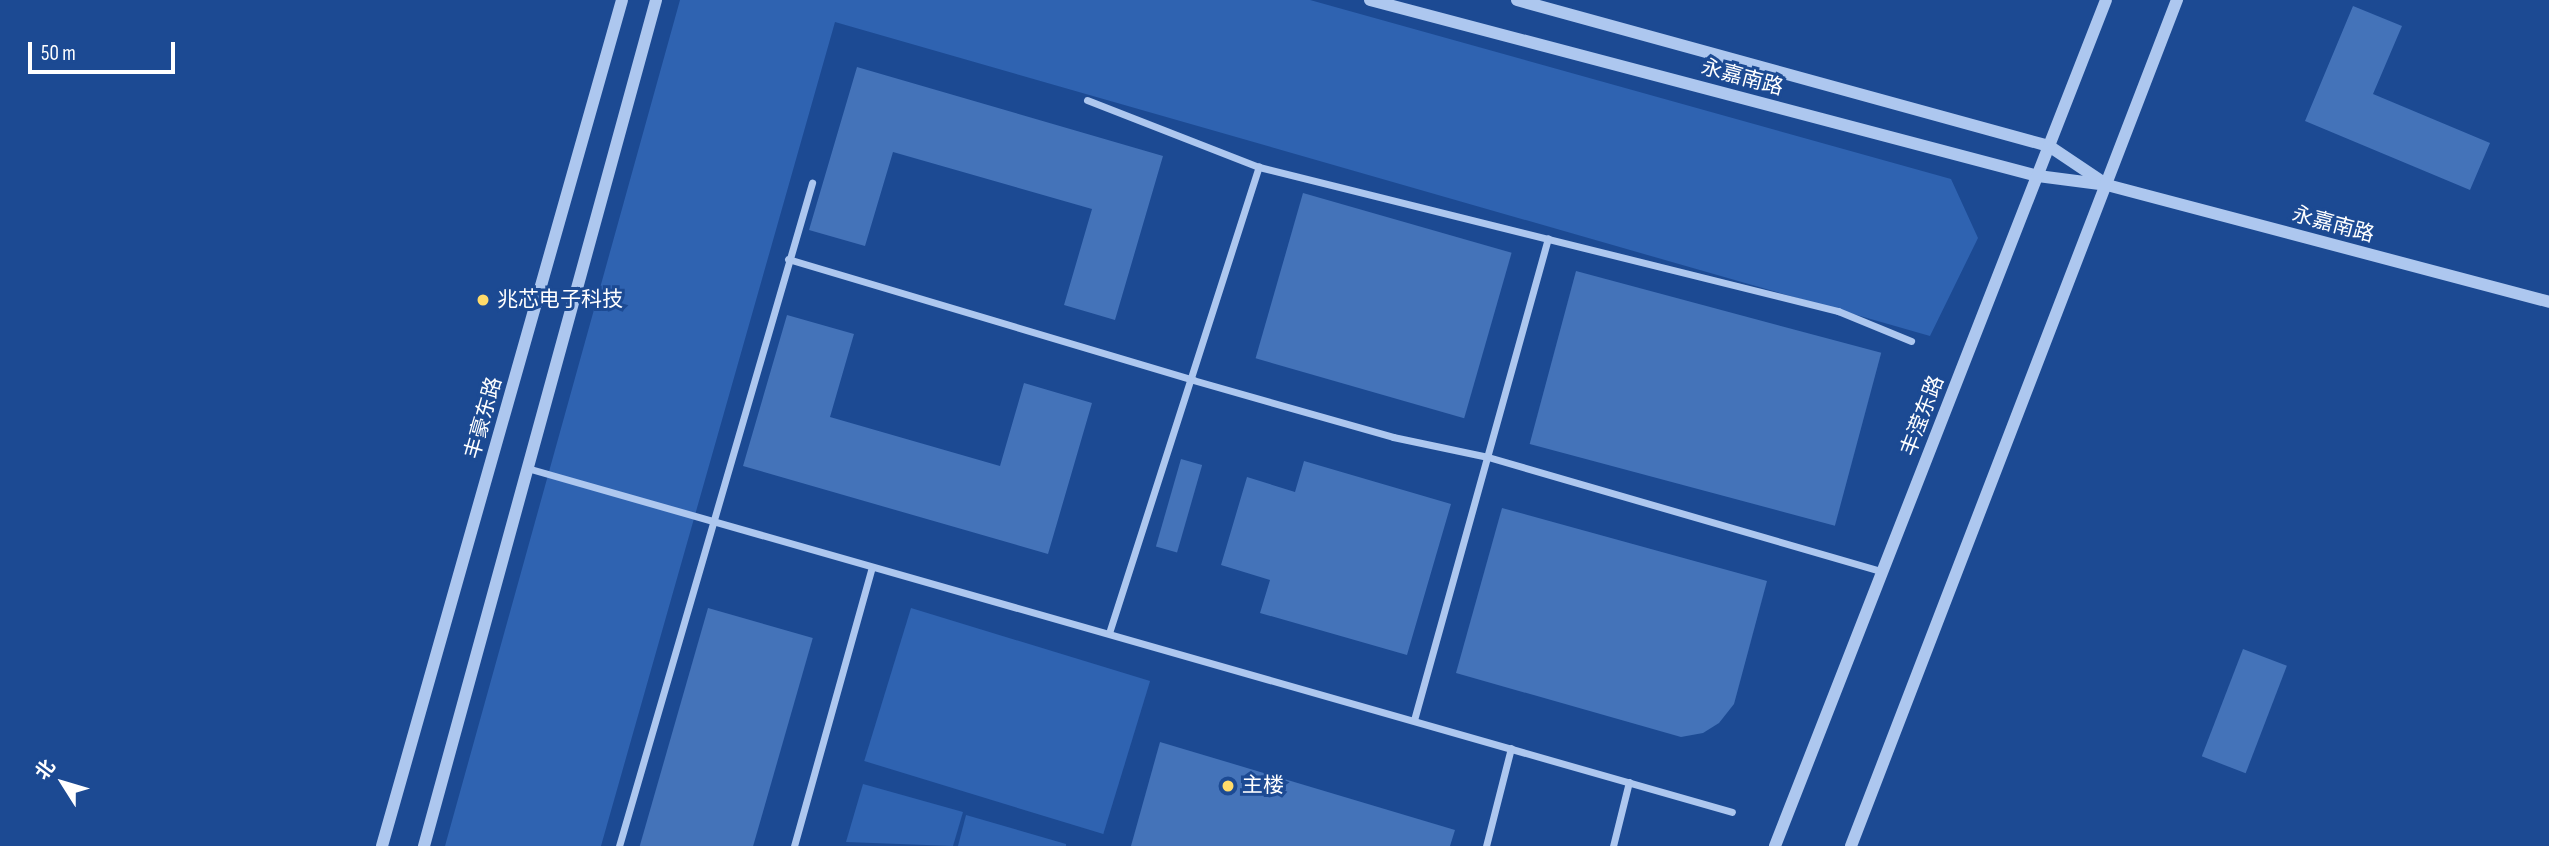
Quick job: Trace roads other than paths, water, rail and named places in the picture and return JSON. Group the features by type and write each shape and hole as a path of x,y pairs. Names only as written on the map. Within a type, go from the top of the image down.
{"street":[{"name":"丰豪东路","path":"382,846 622,0"},
{"path":"424,846 656,0"},
{"name":"永嘉南路","path":"1370,0 2038,176 2107,185 2549,302"},
{"name":"永嘉南路","path":"1517,0 1551,4 2049,146 2107,185"},
{"name":"丰滢东路","path":"1775,846 2106,0"},
{"path":"1851,846 2178,0"},
{"path":"1087,100 1259,167 1838,311 1911,341"},
{"path":"1109,633 1193,380 1259,167"},
{"path":"619,846 812,183"},
{"path":"1414,720 1548,238"},
{"path":"789,259 1193,380 1393,437 1488,457 1883,572"},
{"path":"527,468 872,570 1109,633 1732,812"},
{"path":"794,846 872,570"},
{"path":"1486,846 1511,748"},
{"path":"1613,846 1629,782"}],"place":[{"name":"兆芯电子科技","path":"483,300"},
{"name":"主楼","path":"1228,786"}]}
